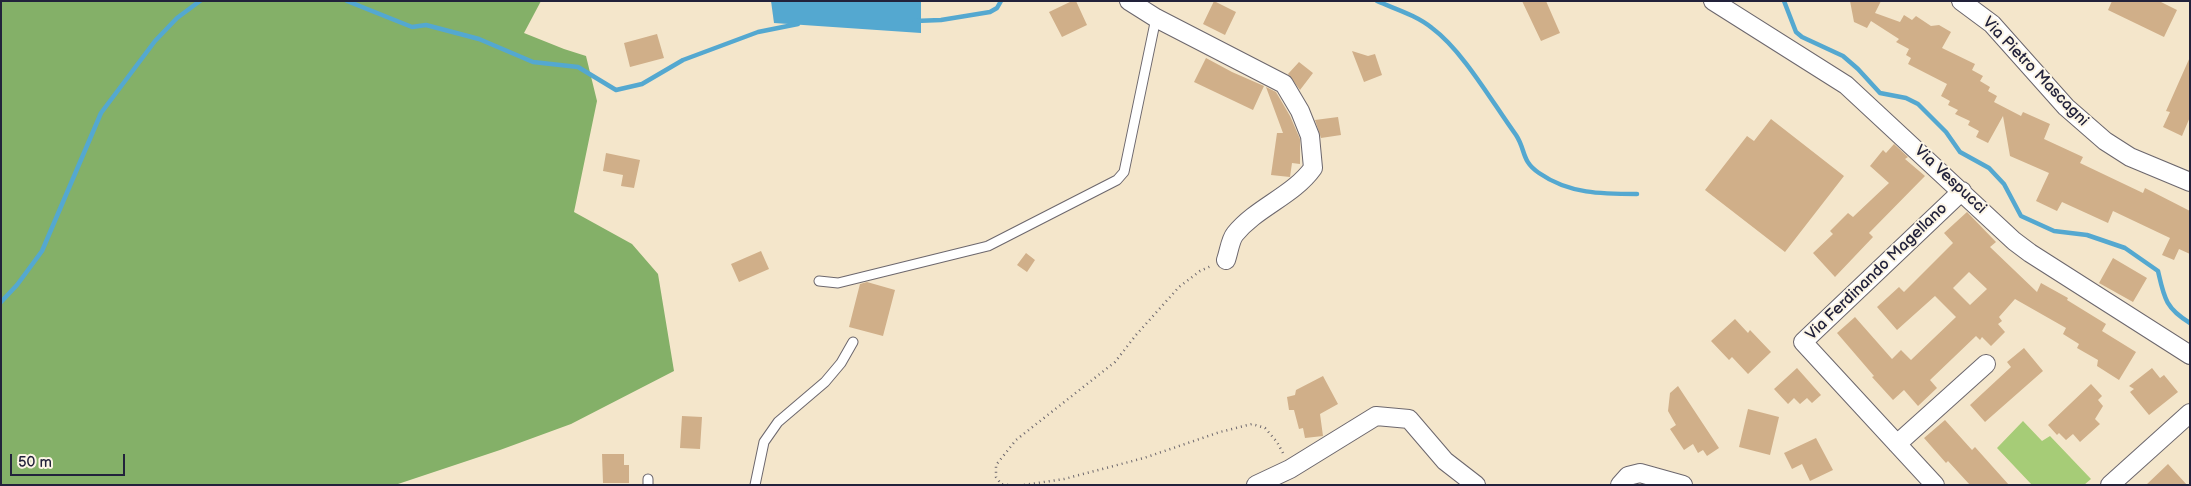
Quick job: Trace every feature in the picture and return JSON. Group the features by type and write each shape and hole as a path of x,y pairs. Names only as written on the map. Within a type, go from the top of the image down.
{"street":[{"path":"1128,1 1156,18 1284,84 1300,111 1310,136 1313,168 1304,180 1265,207 1234,235 1226,260"},
{"name":"Via Vespucci","path":"1713,1 1846,85 2014,241 2030,253 2190,355"},
{"name":"Via Pietro Mascagni","path":"1961,1 1992,24 2066,107 2105,142 2130,157 2190,182"},
{"name":"Via Ferdinando Magellano","path":"1936,485 1802,342 1962,191"},
{"path":"1898,444 1986,364"},
{"path":"2110,485 2190,413"},
{"path":"1256,485 1290,469 1376,416 1409,419 1445,461 1476,485"},
{"path":"1620,485 1628,476 1640,473 1684,485"}],"lane":[{"path":"819,281 838,283 988,246 1118,180 1124,172 1156,18"},
{"path":"755,485 764,442 778,422 825,382 841,363 853,342"}],"path":[{"path":"1008,485 1001,484 996,477 996,465 1016,440 1115,362 1136,335 1179,287 1200,271 1226,260"},
{"path":"1024,485 1064,479 1136,460 1220,432 1252,424 1265,428 1277,442 1290,469"}],"green space":[{"path":"1,1 541,1 524,33 586,56 597,101 574,212 632,244 658,274 674,371 571,424 395,485 1,485"},
{"path":"2023,421 2042,441 2050,436 2091,479 2084,485 2032,485 1997,448"}],"water":[{"path":"771,1 921,1 921,33 774,23"}],"building":[{"path":"1072,1 1076,1 1087,25 1062,37 1049,12"},
{"path":"1214,1 1236,12 1225,35 1203,24"},
{"path":"1522,1 1546,1 1560,33 1541,41"},
{"path":"1850,1 1881,1 1875,13 1900,22 1904,15 1912,20 1916,16 1931,26 1939,25 1951,32 1942,48 1975,64 1972,70 1983,76 1980,81 1990,87 1988,91 1997,96 1994,102 2021,116 2023,112 2050,124 2044,139 2083,157 2080,163 2143,193 2145,188 2190,211 2190,254 2179,249 2174,260 2162,255 2170,238 2113,211 2108,223 2062,202 2057,211 2036,201 2049,173 2010,156 2003,116 1988,143 1976,137 1979,131 1968,125 1970,121 1955,114 1958,110 1948,105 1950,101 1941,96 1947,84 1908,64 1911,58 1906,55 1909,49 1896,42 1899,39 1871,21 1867,28 1854,22"},
{"path":"2112,1 2159,1 2177,10 2164,37 2108,10"},
{"path":"657,34 664,58 630,67 624,43"},
{"path":"1352,51 1368,56 1375,54 1382,75 1364,82"},
{"path":"2190,57 2190,117 2182,136 2163,127 2170,112 2166,111"},
{"path":"1206,58 1264,86 1253,110 1194,82"},
{"path":"1299,62 1313,73 1300,90 1288,74"},
{"path":"1266,87 1276,92 1290,116 1300,139 1300,164 1292,163 1290,177 1271,175 1277,133 1283,133"},
{"path":"1338,117 1341,135 1321,138 1315,120"},
{"path":"1771,119 1844,176 1785,252 1705,190 1747,136 1754,141"},
{"path":"1894,144 1908,157 1905,159 1925,176 1869,233 1873,237 1835,277 1813,253 1833,234 1830,231 1848,213 1853,217 1889,183 1870,166 1883,150 1886,153"},
{"path":"606,153 640,160 634,188 621,186 623,175 603,171"},
{"path":"1967,212 1996,242 1990,247 2037,292 2041,283 2068,298 2067,300 2106,324 2102,331 2136,352 2119,380 2097,366 2098,360 2077,348 2079,344 2063,334 2066,328 2015,299 1999,317 2002,321 1998,324 2005,332 1991,346 1982,337 1980,340 1976,336 1930,380 1937,388 1918,406 1904,390 1893,400 1837,333 1855,317 1892,359 1901,350 1911,360 1956,317 1935,296 1897,330 1877,307 1899,287 1904,292 1953,243 1944,233","holes":["1969,272 1987,289 1970,305 1953,288"]},
{"path":"761,251 769,269 739,282 731,264"},
{"path":"1026,253 1035,260 1027,272 1017,265"},
{"path":"2113,258 2147,278 2133,302 2099,283"},
{"path":"867,282 895,290 883,336 849,327 860,284"},
{"path":"1735,319 1748,333 1750,330 1771,352 1748,374 1732,357 1729,360 1711,341"},
{"path":"2024,348 2043,371 1985,422 1970,405 2011,367 2007,362"},
{"path":"1797,368 1821,395 1812,403 1807,398 1800,404 1794,398 1788,404 1774,389"},
{"path":"2152,368 2160,378 2164,375 2178,392 2149,415 2130,392 2134,389 2129,386"},
{"path":"1323,376 1338,404 1320,414 1323,436 1305,438 1303,428 1299,429 1294,410 1289,410 1287,397 1295,395 1296,390"},
{"path":"2091,384 2102,396 2098,400 2103,406 2095,419 2100,424 2080,442 2073,434 2066,440 2059,433 2057,435 2048,425"},
{"path":"1678,386 1719,448 1707,456 1703,450 1698,453 1693,444 1684,450 1670,429 1676,425 1668,411 1670,393"},
{"path":"1748,409 1779,417 1770,455 1739,447"},
{"path":"682,416 702,417 700,449 680,448"},
{"path":"1945,420 1972,450 1975,447 2009,485 1970,485 1948,461 1946,463 1924,438"},
{"path":"1816,438 1833,470 1810,481 1802,464 1792,469 1784,453"},
{"path":"602,454 624,454 624,465 629,465 629,483 603,483"},
{"path":"2168,464 2187,485 2146,485"}],"waterway":[{"path":"1,302 17,285 42,251 101,113 155,41 177,18 200,1"},
{"path":"347,1 412,27 426,25 479,39 533,62 578,67 616,90 642,84 683,60 758,32 798,24"},
{"path":"915,21 941,20 990,12 997,8 1001,1"},
{"path":"1377,1 1426,23 1444,38 1466,63 1516,135 1526,160 1533,169 1550,180 1574,189 1611,194 1637,194"},
{"path":"1784,1 1796,32 1802,37 1843,56 1880,93 1906,98 1918,104 1946,132 1960,152 1989,168 2004,184 2021,216 2054,231 2087,235 2125,248 2158,271 2164,295 2170,307 2190,323"}]}
